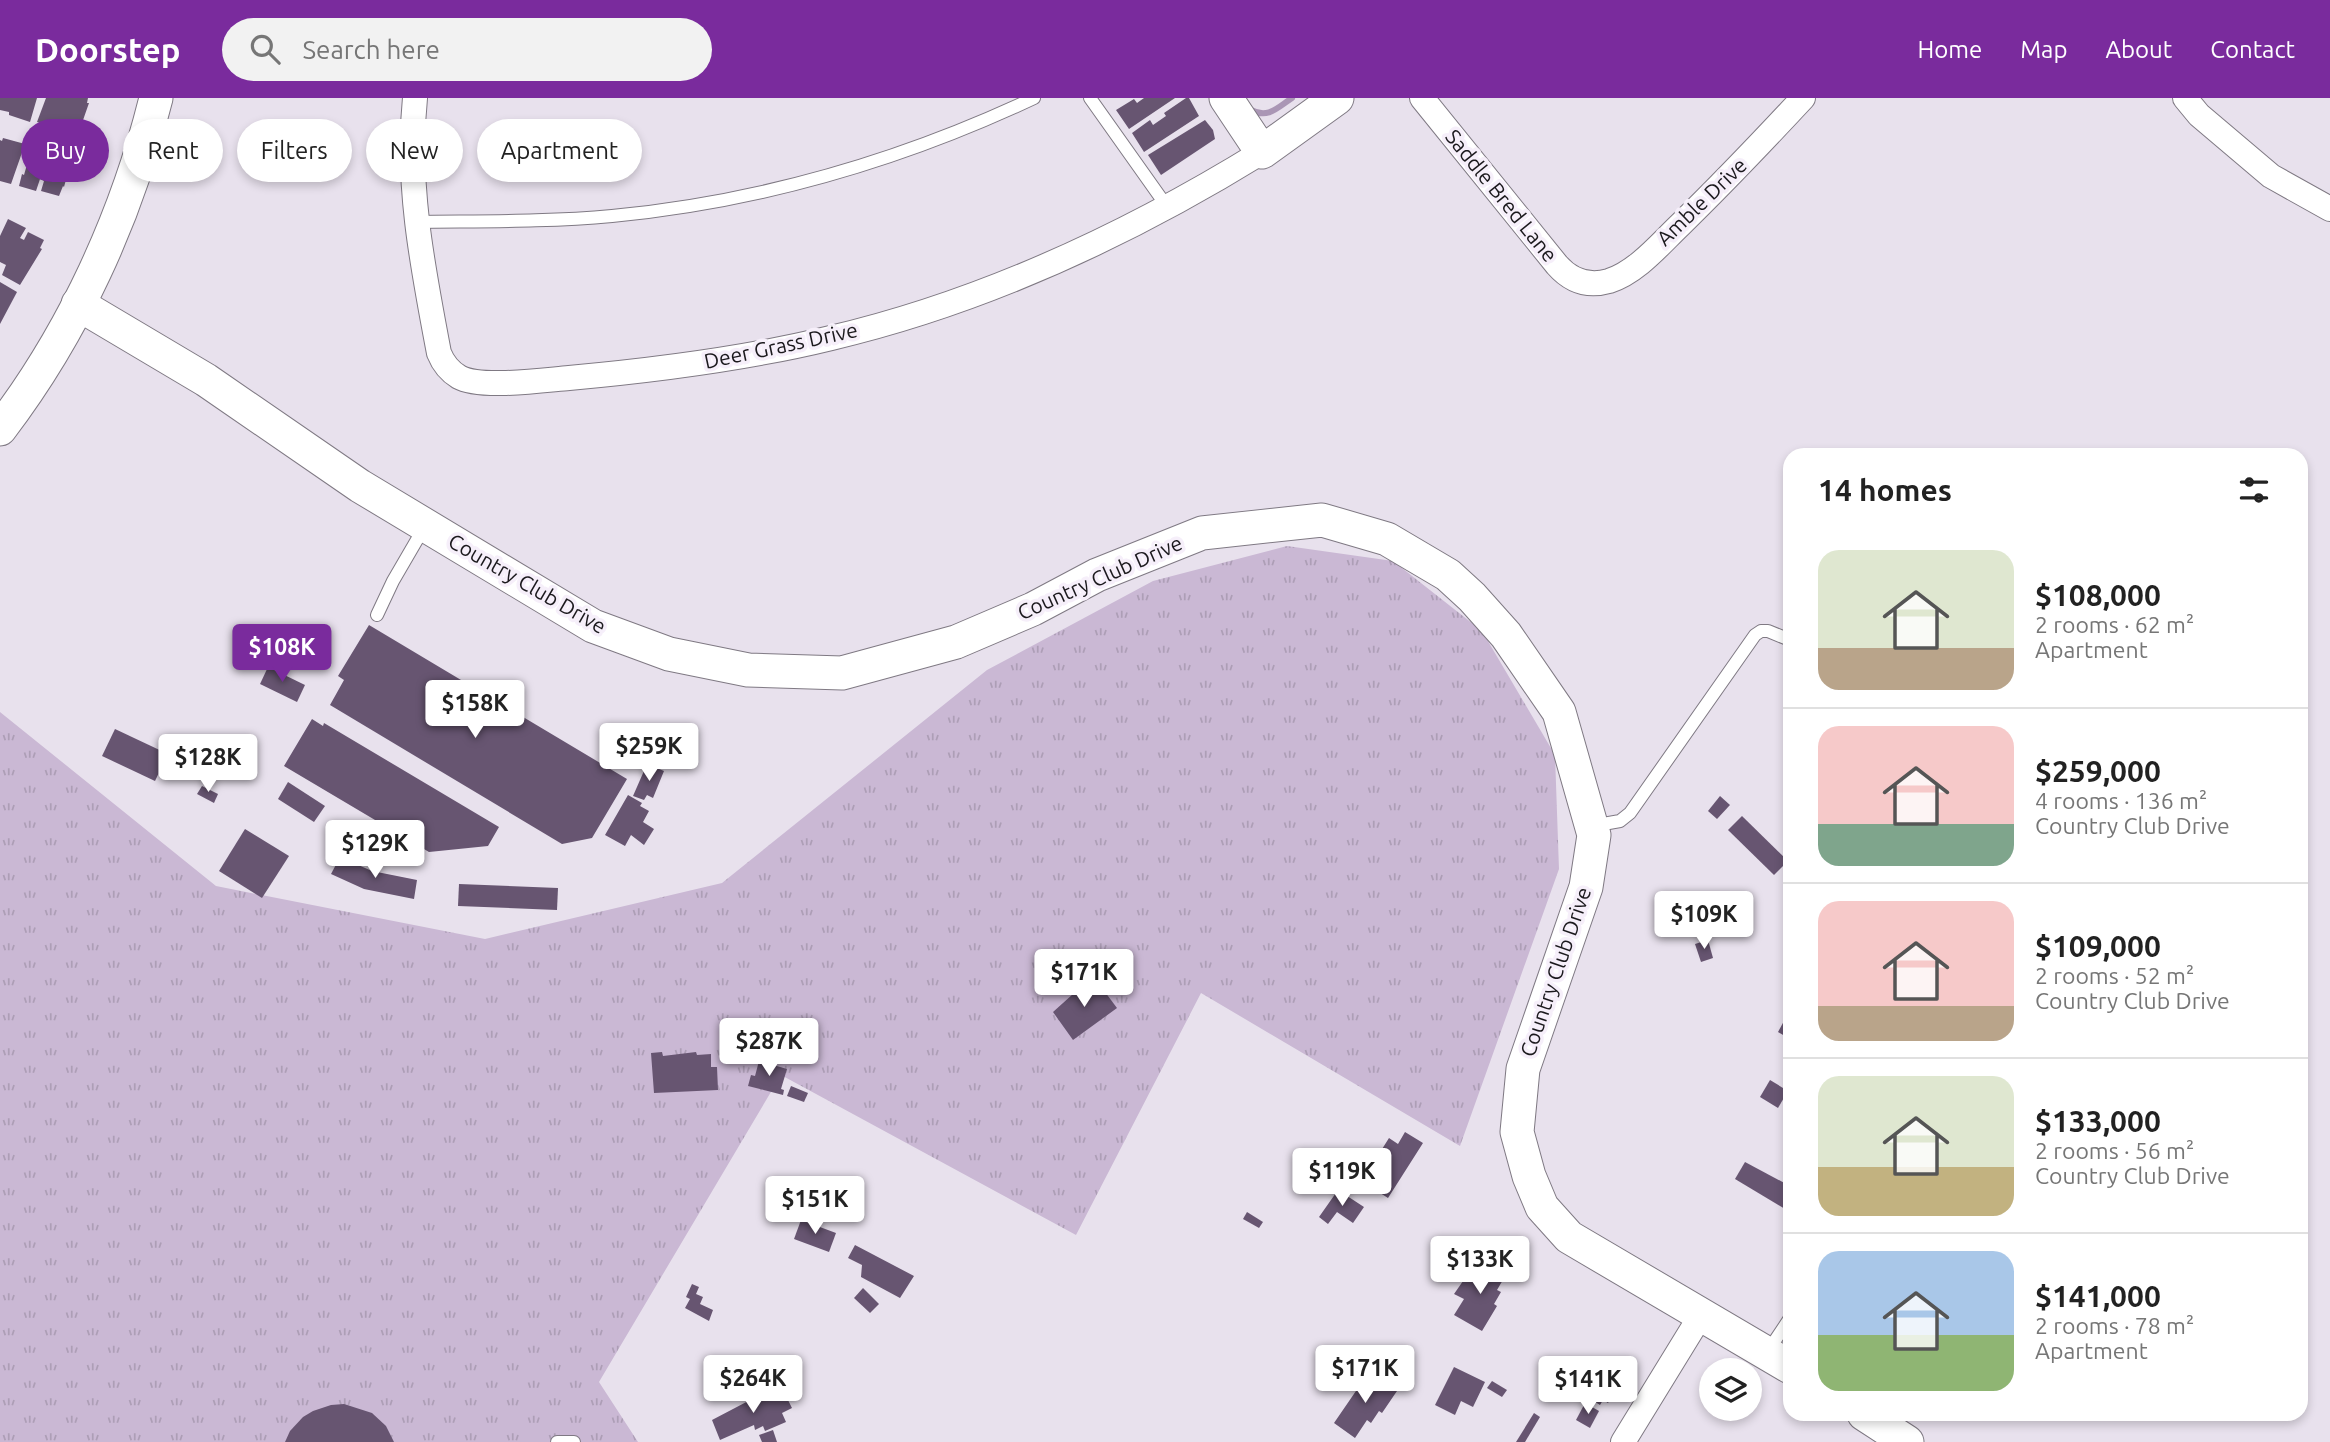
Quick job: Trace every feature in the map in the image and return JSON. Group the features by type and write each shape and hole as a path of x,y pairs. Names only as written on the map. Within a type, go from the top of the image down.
{"street":[{"path":"0,429 40,373 78,304 133,179 156,98"},
{"name":"Deer Grass Drive","path":"415,98 413,141 416,222 442,361 452,372 464,379 499,382 669,368 831,338 911,316 1070,255 1168,208 1262,152 1337,98"},
{"path":"1226,98 1262,152"},
{"name":"Saddle Bred Lane","path":"1422,98 1557,265 1571,278 1587,283"},
{"name":"Amble Drive","path":"1587,283 1606,282 1635,266 1724,182 1802,98"},
{"path":"2185,98 2199,115 2271,176 2330,209"},
{"name":"Country Club Drive","path":"78,304 206,380 360,486 593,626 669,654 748,670 842,673 956,642 1033,609 1097,575 1202,533 1322,520 1387,538 1448,575 1506,635 1559,712 1594,835 1586,887 1523,1069 1517,1132 1529,1176 1542,1207 1569,1237 1779,1359"},
{"path":"1623,1442 1701,1315"},
{"path":"1875,1421 1907,1442"}],"lane":[{"path":"416,222 603,217 735,197 847,171 943,137 1034,98"},
{"path":"1090,98 1168,208"},
{"path":"377,615 425,525"},
{"path":"1592,826 1620,821 1630,813 1755,635 1768,631 1783,637"},
{"path":"557,1442 574,1442"}],"green space":[{"path":"1287,546 1393,561 1482,631 1555,755 1559,869 1460,1146 1201,993 1076,1235 781,1075 599,1382 638,1442 0,1442 0,712 216,886 485,939 722,883 987,670 1153,581"}],"building":[{"path":"0,98 37,98 31,119 21,119 0,110"},
{"path":"46,98 88,98 83,119 38,119"},
{"path":"1144,98 1175,98 1129,129 1116,110 1134,99 1137,103"},
{"path":"1189,98 1199,116 1144,152 1132,133 1150,120 1153,125 1166,116 1164,113"},
{"path":"1205,120 1213,130 1215,139 1161,175 1148,155"},
{"path":"3,138 21,143 21,155 11,184 0,181 0,140"},
{"path":"21,178 21,182 39,182 36,191 19,186"},
{"path":"44,182 65,182 59,196 41,191"},
{"path":"8,219 26,228 20,238 24,240 28,232 44,240 40,248 42,249 20,285 2,275 6,265 0,262 0,236"},
{"path":"0,282 17,292 0,324"},
{"path":"369,625 627,779 592,838 562,844 330,705 344,680 338,676"},
{"path":"268,667 305,685 297,702 260,684"},
{"path":"312,719 323,726 324,723 499,827 488,846 429,852 284,766"},
{"path":"115,729 168,754 155,781 102,756"},
{"path":"179,753 187,757 180,774 171,770"},
{"path":"647,764 664,771 653,798 647,795 644,800 633,796"},
{"path":"288,782 325,806 314,822 278,799"},
{"path":"202,786 218,794 214,803 197,794"},
{"path":"628,795 642,803 640,806 649,811 643,822 654,829 644,845 631,835 625,846 605,835"},
{"path":"1720,796 1730,805 1717,819 1708,811"},
{"path":"1742,816 1783,856 1783,866 1774,875 1728,830"},
{"path":"245,829 289,856 262,898 219,871"},
{"path":"340,857 372,871 417,880 414,899 364,889 331,874"},
{"path":"459,884 558,888 557,910 458,906"},
{"path":"1708,940 1713,958 1701,962 1695,944"},
{"path":"1096,980 1117,1008 1073,1040 1053,1012 1083,985 1085,988"},
{"path":"662,1052 663,1056 696,1052 697,1055 711,1054 711,1067 717,1067 718,1090 654,1093 651,1053"},
{"path":"759,1061 787,1069 781,1089 784,1090 783,1095 748,1086 751,1075 755,1076"},
{"path":"1770,1080 1783,1088 1783,1100 1778,1108 1760,1097"},
{"path":"791,1086 808,1093 804,1102 787,1096"},
{"path":"1405,1132 1423,1143 1388,1198 1377,1191 1382,1183 1379,1181 1376,1185 1370,1181 1373,1177 1367,1173 1389,1138 1398,1144"},
{"path":"1312,1159 1327,1168 1314,1189 1298,1180"},
{"path":"1745,1162 1783,1182 1783,1208 1735,1179"},
{"path":"1338,1190 1364,1207 1353,1223 1337,1212 1328,1224 1319,1217"},
{"path":"1247,1212 1263,1222 1259,1228 1243,1219"},
{"path":"801,1220 836,1233 829,1252 794,1239"},
{"path":"855,1245 914,1276 900,1298 861,1277 862,1265 848,1258"},
{"path":"1486,1261 1507,1273 1497,1290 1501,1292 1494,1304 1497,1306 1482,1331 1454,1315 1464,1299 1454,1294 1470,1271 1475,1274 1471,1280 1474,1282"},
{"path":"692,1284 699,1287 696,1294 703,1297 700,1304 713,1310 709,1321 685,1308 690,1299 686,1297"},
{"path":"863,1288 879,1304 870,1313 854,1298"},
{"path":"1608,1358 1627,1369 1608,1403 1603,1400 1600,1405 1589,1398 1592,1394 1588,1391"},
{"path":"1454,1367 1485,1382 1473,1407 1461,1401 1455,1415 1435,1405"},
{"path":"1369,1372 1397,1391 1382,1413 1379,1411 1371,1423 1367,1420 1355,1438 1334,1423"},
{"path":"1551,1376 1570,1385 1568,1388 1572,1389 1568,1396 1546,1386"},
{"path":"1492,1381 1507,1390 1502,1397 1487,1388"},
{"path":"771,1389 776,1400 786,1396 792,1408 782,1413 786,1422 765,1431 763,1426 755,1430 754,1425 720,1440 712,1420"},
{"path":"1585,1403 1599,1411 1590,1428 1576,1420"},
{"path":"344,1404 372,1413 386,1426 394,1442 285,1442 290,1431 303,1417 331,1405"},
{"path":"1534,1413 1540,1417 1525,1442 1516,1442"},
{"path":"773,1430 777,1442 762,1442 759,1435"}],"waterway":[{"path":"1251,110 1267,113 1292,98"}]}
